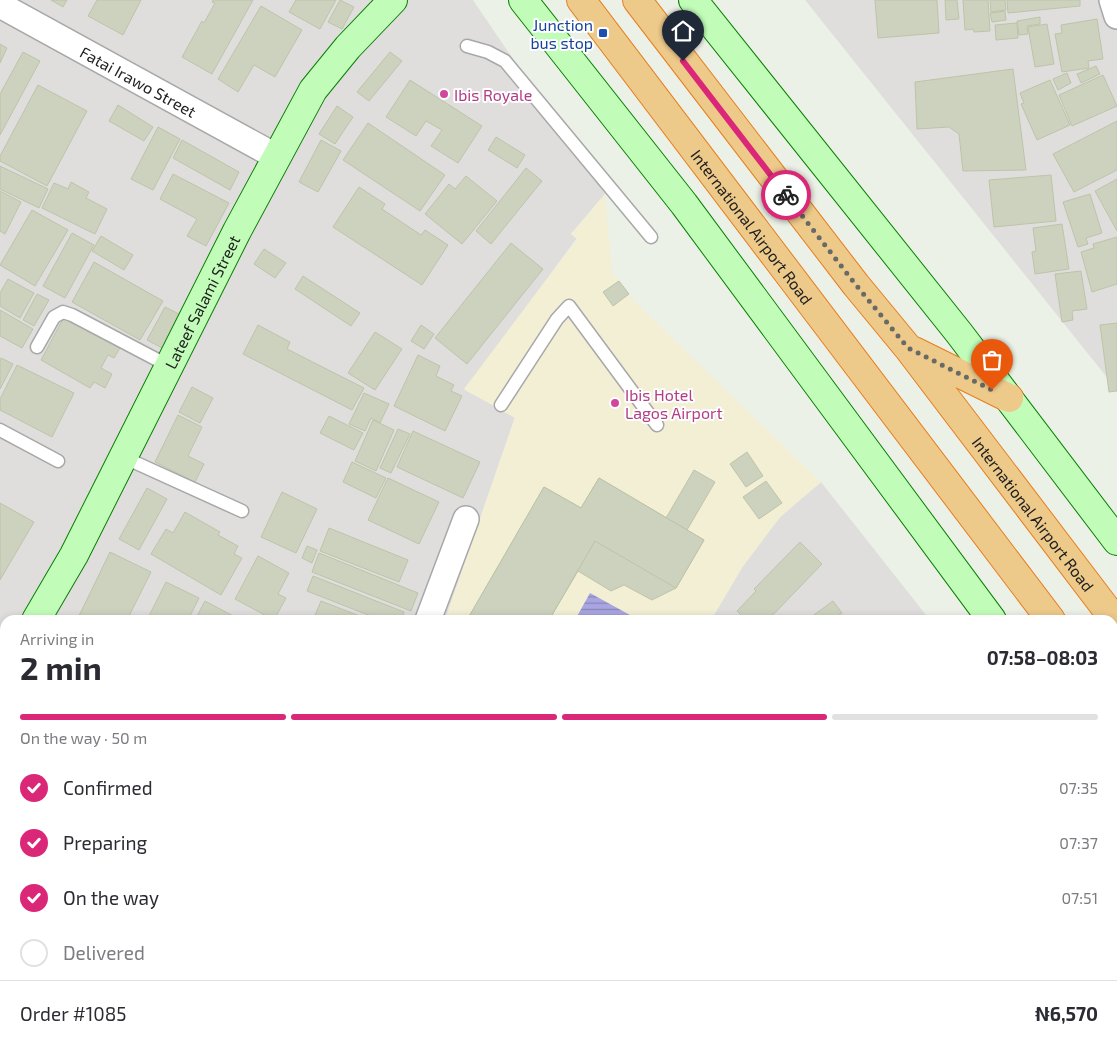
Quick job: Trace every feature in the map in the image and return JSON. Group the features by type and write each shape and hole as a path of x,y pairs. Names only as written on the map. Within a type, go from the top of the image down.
{"highway":[{"name":"International Airport Road","path":"581,0 1047,615"},
{"name":"International Airport Road","path":"637,0 850,278 908,348 1111,615"},
{"path":"908,348 1008,398"}],"main road":[{"name":"Lateef Salami Street","path":"39,615 74,555 237,231 313,90 348,47 392,0"},
{"path":"523,0 690,212 988,615"},
{"path":"693,0 952,325 1117,541"}],"street":[{"path":"1112,0 1117,16"},
{"name":"Fatai Irawo Street","path":"0,5 277,157"},
{"path":"430,615 466,519"}],"lane":[{"path":"466,46 488,52 505,61 651,237"},
{"path":"501,405 557,319 569,306 657,426"},
{"path":"37,347 54,317 63,312 72,314 169,366"},
{"path":"0,430 58,462"},
{"path":"123,457 242,511"}],"shaded area":[{"path":"0,0 473,0 605,194 571,234 577,238 465,390 515,417 447,615 0,615"},
{"path":"805,0 1117,0 1117,390"},
{"name":"Ibis Hotel Lagos Airport","path":"605,194 612,272 633,300 821,482 780,517 743,566 714,615 447,615 515,418 464,389 577,239 571,234"},
{"path":"821,482 926,615 714,615 743,566 780,517"},
{"path":"590,593 630,615 578,615"}],"building":[{"path":"51,0 67,0 63,7"},
{"path":"97,0 141,0 123,35 88,16"},
{"path":"213,0 253,0 212,74 182,57 202,21 204,23 215,3 212,2"},
{"path":"296,0 336,0 320,29 289,12"},
{"path":"340,0 354,7 342,29 328,22"},
{"path":"875,0 937,0 939,33 878,38"},
{"path":"945,0 957,0 959,19 946,20"},
{"path":"963,0 988,0 990,31 974,32 973,29 965,30"},
{"path":"990,0 1005,0 1006,10 991,12"},
{"path":"1007,0 1080,0 1080,6 1008,13"},
{"path":"261,6 302,30 275,77 254,65 238,92 218,79"},
{"path":"1005,11 1006,20 992,22 990,13"},
{"path":"1040,17 1040,24 1027,26 1028,34 1019,35 1017,21"},
{"path":"1097,19 1103,59 1088,61 1089,68 1062,72 1055,34 1062,33 1061,25"},
{"path":"1017,23 1018,38 996,40 995,25"},
{"path":"1047,24 1054,64 1035,67 1028,27"},
{"path":"0,44 7,48 0,63"},
{"path":"23,52 40,61 0,135 0,94"},
{"path":"390,52 402,61 369,101 357,92"},
{"path":"1096,66 1100,74 1081,83 1077,74"},
{"path":"1013,69 1026,170 963,171 959,134 949,127 917,129 915,82"},
{"path":"1067,73 1071,83 1058,90 1053,79"},
{"path":"1103,75 1117,106 1072,126 1059,95"},
{"path":"410,80 482,126 458,163 431,146 442,130 426,121 416,136 386,117"},
{"path":"1050,80 1070,125 1037,140 1021,104 1024,103 1020,93"},
{"path":"38,85 87,111 47,186 0,161 0,156"},
{"path":"118,105 153,127 144,141 109,121"},
{"path":"337,106 353,117 335,144 319,134"},
{"path":"1117,121 1117,170 1074,192 1053,154"},
{"path":"368,123 445,175 420,211 343,160"},
{"path":"158,127 180,139 153,190 131,179"},
{"path":"496,137 525,155 517,168 488,150"},
{"path":"182,140 239,172 230,190 173,158"},
{"path":"321,140 341,151 318,192 299,182"},
{"path":"0,166 48,189 39,208 0,189"},
{"path":"526,168 542,181 491,244 476,231"},
{"path":"173,174 229,203 206,246 187,236 197,219 160,199"},
{"path":"1051,175 1056,221 994,227 989,180"},
{"path":"466,176 497,201 462,244 425,214 449,184 455,189"},
{"path":"1117,179 1117,231 1095,191"},
{"path":"71,182 89,192 86,198 107,209 95,234 42,208 54,183 68,189"},
{"path":"359,187 385,204 382,209 421,235 425,230 448,245 422,285 333,227"},
{"path":"0,191 21,202 5,234 0,231"},
{"path":"1090,194 1102,233 1086,238 1088,244 1078,247 1063,202"},
{"path":"32,210 68,230 35,286 0,265"},
{"path":"1062,224 1069,269 1035,274 1032,252 1036,251 1033,228"},
{"path":"72,233 94,245 65,298 43,286"},
{"path":"101,236 133,255 124,270 92,251"},
{"path":"1117,237 1117,284 1092,292 1081,252 1094,248 1093,244"},
{"path":"511,243 543,269 467,364 435,338"},
{"path":"264,249 286,263 275,278 254,264"},
{"path":"94,262 163,301 140,340 72,302"},
{"path":"1081,271 1087,309 1072,311 1073,320 1062,322 1055,274"},
{"path":"303,276 360,313 351,326 295,289"},
{"path":"8,279 34,293 20,318 0,306 0,293"},
{"path":"619,281 629,294 613,306 603,292"},
{"path":"37,294 49,300 34,326 23,320"},
{"path":"165,307 181,315 164,349 147,340"},
{"path":"0,310 33,329 22,348 0,336"},
{"path":"64,317 120,348 114,358 108,355 101,368 112,374 105,388 94,382 90,388 41,360"},
{"path":"1117,323 1117,391 1109,392 1100,325"},
{"path":"258,325 290,342 287,349 364,388 352,410 243,354"},
{"path":"421,325 434,334 424,349 411,341"},
{"path":"375,332 402,349 375,390 348,373"},
{"path":"418,355 440,366 436,376 454,385 451,391 462,396 445,431 394,406"},
{"path":"1,358 13,364 0,389 0,360"},
{"path":"17,365 74,393 52,437 0,410 0,399"},
{"path":"192,387 213,398 200,423 179,412"},
{"path":"364,393 389,404 380,423 371,418 365,431 349,424"},
{"path":"178,415 202,427 188,456 204,464 195,482 155,462"},
{"path":"329,416 363,433 354,450 320,433"},
{"path":"373,420 394,430 376,471 355,461"},
{"path":"398,429 410,434 391,473 380,468"},
{"path":"413,431 480,462 463,498 397,467"},
{"path":"747,452 763,476 746,487 730,464"},
{"path":"352,462 386,478 376,498 343,482"},
{"path":"694,470 715,482 687,530 666,518"},
{"path":"388,478 439,502 419,544 368,520"},
{"path":"599,478 704,540 676,588 652,600 624,585 611,591 578,571 552,615 470,615 544,487 581,508"},
{"path":"599,478 704,540 676,588 595,541 552,615 470,615 544,487 581,508"},
{"path":"766,481 782,503 759,519 743,497"},
{"path":"147,488 167,499 139,550 119,539"},
{"path":"282,492 317,509 296,553 261,537"},
{"path":"0,503 34,522 0,580"},
{"path":"185,512 220,532 218,535 238,546 234,554 242,558 221,595 151,554 166,529 173,533"},
{"path":"329,528 408,560 399,582 320,551"},
{"path":"800,542 822,564 773,615 741,615 737,611 756,591 754,589"},
{"path":"307,546 317,550 312,563 302,558"},
{"path":"110,552 151,572 130,615 79,615"},
{"path":"319,553 418,593 411,611 312,572"},
{"path":"258,556 289,573 278,594 286,598 277,615 265,615 235,599"},
{"path":"313,576 404,612 403,615 368,615 307,591"},
{"path":"166,582 199,598 190,615 150,615"},
{"path":"205,601 231,615 198,615"},
{"path":"321,601 357,615 315,615"},
{"path":"833,601 842,613 839,615 814,615"}],"way so far":[{"path":"786,195 908,348 992,390"}],"place":[{"name":"Junction bus stop","path":"603,33"},
{"name":"Ibis Royale","path":"444,94"},
{"name":"Ibis Hotel Lagos Airport","path":"615,403"}],"route":[{"path":"683,61 786,195"}]}
